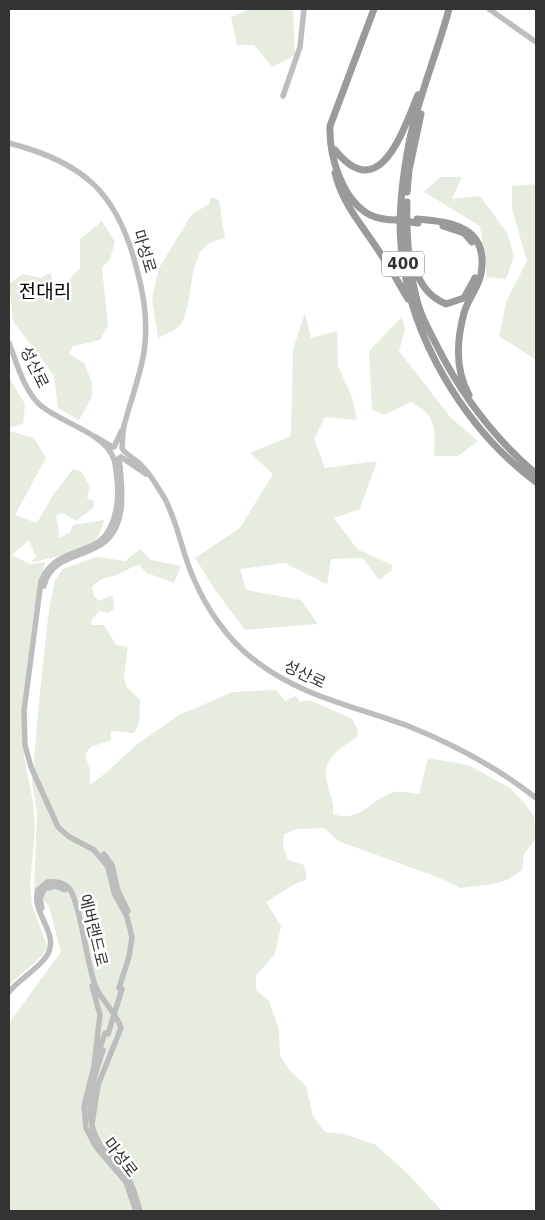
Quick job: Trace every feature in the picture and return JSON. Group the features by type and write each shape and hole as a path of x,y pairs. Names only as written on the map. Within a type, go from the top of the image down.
{"highway":[{"path":"374,9 330,126 329,143 342,196 351,213 383,256 412,305"},
{"path":"378,9 334,127 332,142 346,179 356,198 368,209 397,219"},
{"name":"400","path":"449,9 416,115 403,178 400,243 412,305 430,347 466,409 500,449 536,482"},
{"name":"400","path":"454,9 421,114 411,161 407,208 409,254 421,314 452,376 476,413 512,453 536,474"},
{"path":"334,150 343,161 353,167 377,168 386,162 394,150 436,52"},
{"path":"329,143 339,175 358,206 382,219 455,224 468,230 480,249 481,274 464,311 459,347 461,378 476,413"},
{"path":"409,254 427,292 434,299 446,304 464,298 478,272 477,251 472,240 464,233 448,227 418,221"}],"street":[{"path":"283,96 302,40 304,9"},
{"path":"489,9 536,42"},
{"name":"마성로","path":"9,143 48,154 76,170 96,185 112,204 130,240 141,282 144,315 144,349 122,433"},
{"name":"성산로","path":"9,343 28,390 38,403 51,414 89,434"},
{"path":"105,441 122,433"},
{"path":"114,447 122,433"},
{"path":"107,1034 132,947 132,937 127,917 114,893 108,867 103,858 94,850 63,832 53,818 31,767 24,733 30,653 41,581 45,571 60,557 95,544 110,530 118,508 118,454 122,433"},
{"path":"122,433 131,456 152,479"},
{"path":"89,434 114,447 118,454"},
{"path":"89,434 152,479"},
{"path":"96,440 118,471"},
{"path":"118,454 131,456"},
{"path":"118,471 126,465 133,464"},
{"name":"성산로","path":"152,479 171,511 193,577 211,612 235,643 252,659 305,692 406,726 439,740 494,769 536,798"},
{"name":"에버랜드로","path":"9,992 42,961 49,950 49,934 36,903 38,890 48,882 63,884 68,888 74,900 86,957 95,984 121,1028 98,1085 92,1124"},
{"name":"에버랜드로","path":"9,997 50,957 53,936 40,899 42,892 48,887 61,887 67,892 72,904 82,958 99,1011 100,1027 94,1065"},
{"name":"마성로","path":"107,1034 94,1065 84,1106 86,1128 96,1147 126,1182 136,1211"},
{"name":"마성로","path":"107,1034 89,1101 92,1124 101,1146 129,1180 140,1211"}],"shaded area":[{"path":"250,9 293,9 295,55 272,67 254,45 237,45 231,17"},
{"path":"440,177 462,177 452,199 480,196 507,233 514,256 506,279 487,277 480,226 424,192"},
{"path":"536,184 536,360 499,336 506,302 527,261 512,209 512,186"},
{"path":"211,197 219,200 225,239 212,242 203,249 193,272 186,313 181,324 158,338 152,298 159,268 192,214 209,204"},
{"path":"102,221 115,242 110,259 102,268 108,326 100,340 73,346 69,354 84,363 92,383 92,397 79,420 58,408 54,376 13,321 9,284 22,274 41,278 50,273 58,292 80,268 80,239"},
{"path":"305,313 311,338 337,331 338,366 352,397 357,420 325,417 314,439 325,468 377,461 360,509 334,518 357,549 392,565 392,570 379,580 363,558 331,559 327,584 285,563 240,569 246,590 301,600 318,624 245,630 216,591 195,558 240,528 273,474 250,453 291,436 293,349"},
{"path":"402,317 405,330 399,351 451,418 478,441 458,456 434,456 435,438 433,424 420,407 411,402 384,415 372,409 369,351"},
{"path":"9,377 25,404 23,424 9,428"},
{"path":"9,431 34,438 46,458 15,515 37,523 53,495 73,469 82,472 90,487 87,498 94,501 93,508 76,521 63,513 56,515 60,538 70,532 73,525 104,520 96,539 91,544 79,549 31,562 36,557 29,540 12,555 30,564 45,562 33,619 23,711 24,756 33,802 35,831 30,883 32,905 47,946 43,955 9,985"},
{"path":"140,549 151,560 181,566 174,583 147,573 139,565 103,579 92,587 94,597 100,601 109,596 113,597 114,609 108,613 100,611 92,619 91,625 104,625 116,645 128,647 124,676 126,686 140,700 139,721 134,733 111,731 111,740 91,747 85,754 90,770 90,785 136,745 179,715 233,692 276,690 285,701 296,696 300,702 310,700 352,719 358,730 356,738 332,756 326,768 333,814 343,816 359,813 380,799 395,792 419,794 428,758 468,765 510,788 534,816 536,838 524,854 522,870 509,879 494,884 460,888 437,877 338,841 324,828 297,829 284,834 283,846 288,860 304,865 307,879 293,885 266,902 281,926 275,954 256,976 256,990 269,1001 279,1030 280,1055 290,1071 306,1086 313,1116 325,1132 344,1134 376,1145 408,1174 442,1211 9,1211 9,1023 61,952 49,906 34,891 37,813 32,782 49,609 55,580 63,569 97,557 125,561"}],"district":[{"name":"전대리","path":"45,291"}]}
